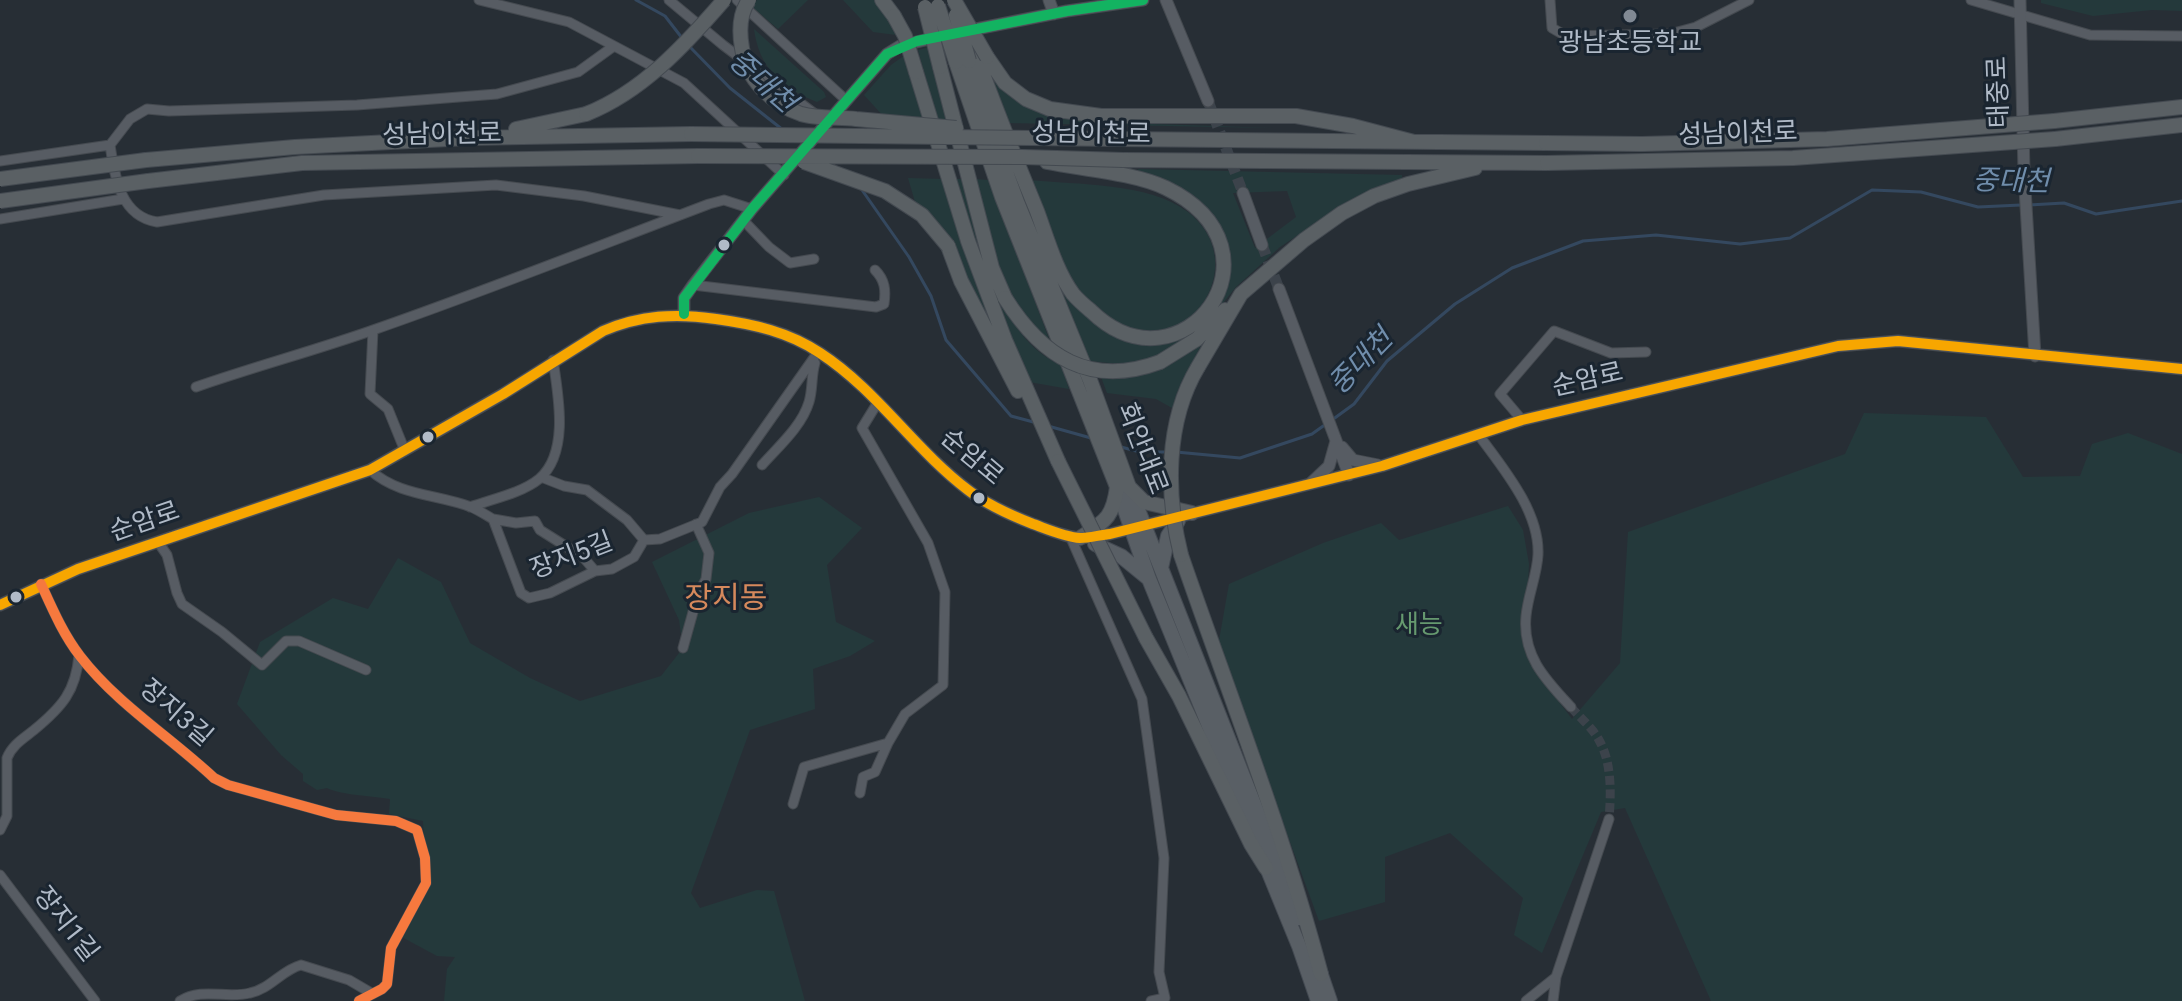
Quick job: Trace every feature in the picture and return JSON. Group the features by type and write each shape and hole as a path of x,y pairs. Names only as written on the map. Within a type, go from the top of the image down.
{"highway":[{"path":"467,138 548,124 586,114 615,101 646,79 724,0"},
{"path":"749,0 742,9 740,30 747,68 762,90 779,104 803,115 1060,138"},
{"path":"882,0 905,36 999,343"},
{"path":"953,0 972,59 1073,294 1113,330 1136,337 1156,338 1177,333 1197,321 1219,291 1224,260 1215,229 1204,214 1164,187 1023,157"},
{"path":"931,3 972,59 1026,99 1050,109 1101,116 1296,116 1353,126 1414,142"},
{"path":"931,3 940,67 992,268 1005,298 1033,337 1049,351 1091,369 1139,370 1160,362 1197,339 1241,294 1304,240 1342,213 1374,196 1408,184 1501,162"},
{"path":"972,59 1002,197 1082,380 1123,487 1144,502 1186,515"},
{"name":"성남이천로","path":"0,179 146,160 295,147 486,137 691,134 1658,144 1812,139 2054,121 2182,107"},
{"name":"성남이천로","path":"0,201 302,163 698,156 1547,163 1808,157 2055,139 2182,125"},
{"path":"793,158 885,191 922,215 948,246 961,281 999,343 1146,638 1179,696 1251,844 1266,868"},
{"path":"1241,294 1190,379 1179,412 1170,492 1174,529 1275,816 1321,974"},
{"path":"1075,537 1105,520 1114,510 1123,487"}],"main road":[{"name":"회안대로","path":"1123,487 1139,527 1161,568 1330,1001"},
{"path":"1161,568 1168,536 1186,515"},
{"name":"회안대로","path":"1139,527 1149,579 1299,946 1318,1001"},
{"path":"1075,537 1121,556 1149,579"}],"street":[{"path":"479,0 569,22 684,83 784,175"},
{"path":"669,0 825,127"},
{"path":"737,0 846,100"},
{"path":"1049,0 1054,14"},
{"path":"684,314 684,298 743,220 887,54 917,41 1143,0"},
{"path":"1166,0 1208,101"},
{"path":"1550,0 1552,28 1566,36 1681,32 1749,0"},
{"path":"1971,0 2090,35 2182,36"},
{"name":"태중로","path":"2020,0 2025,183 2035,356"},
{"path":"0,161 110,145 130,119 147,109 343,106 497,94 578,72 614,46"},
{"path":"110,145 123,199 143,220 157,222 324,195 496,185 584,196 680,215"},
{"path":"1243,193 1262,245"},
{"path":"0,219 123,199"},
{"path":"196,387 373,330 724,200 752,209"},
{"path":"743,220 790,263 814,259"},
{"path":"693,285 876,307 884,304 886,292 882,277 875,270"},
{"path":"1279,289 1349,475"},
{"name":"순암로","path":"0,605 41,584 370,470 619,324 655,316 684,314 754,325 787,336 818,352 852,377 968,490 1003,512 1075,537 1139,527 1306,487 1382,466 1522,420 1819,349 1898,341 2182,369"},
{"path":"373,330 370,394 388,409 405,451"},
{"path":"1522,420 1500,394 1554,331 1611,353 1646,352"},
{"path":"762,465 791,433 809,403 811,374 818,352"},
{"path":"683,648 698,594 706,579 709,553 696,524 702,522 720,487 818,352"},
{"path":"470,507 510,493 541,477 548,468 556,448 561,409 553,360"},
{"path":"860,793 863,777 875,772 905,714 943,685 945,592 928,543 862,428 878,402"},
{"path":"1478,434 1512,480 1527,509 1538,553 1526,617 1527,639 1531,657 1541,674 1571,707"},
{"path":"1336,440 1353,460 1382,466"},
{"path":"1306,487 1329,466 1336,440"},
{"path":"370,470 384,483 470,507 493,519 516,523 535,521 540,530 583,557 595,571"},
{"path":"541,477 564,486 587,490 627,520 644,540"},
{"name":"장지5길","path":"493,519 521,593 529,598 550,593 595,571 612,569 634,557 644,540 660,539 696,524"},
{"path":"1075,537 1142,699 1164,858 1159,972 1166,999 1151,1001"},
{"path":"158,542 167,555 182,604 262,665 286,641 299,641 366,670"},
{"name":"장지3길","path":"41,584 57,619 79,655 126,702 214,778 228,785 336,815 396,821 417,830 425,858 426,883 391,948 387,984 373,994"},
{"path":"0,830 7,816 7,758 11,750 42,724 68,696 77,679 79,655"},
{"path":"793,804 804,767 888,743"},
{"path":"1553,1001 1556,977 1609,819"},
{"name":"장지1길","path":"0,875 95,1001"},
{"path":"180,1001 192,994 249,993 301,965 349,980 373,994"},
{"path":"1526,1001 1556,977"},
{"path":"359,1001 373,994"}],"green space":[{"path":"757,0 808,0 778,29 752,7"},
{"path":"843,0 879,0 893,23 896,35 873,32"},
{"path":"2041,0 2182,0 2182,11 2152,10 2093,16 2041,3"},
{"path":"754,29 826,97 817,102 793,90 774,75 761,55"},
{"path":"930,47 950,121 937,121 918,50"},
{"path":"905,55 926,121 885,118 864,95 891,65"},
{"path":"986,68 1062,117 1123,123 1274,128 1007,123"},
{"path":"1135,171 1402,175 1402,180 1321,220 1280,247 1236,287 1206,324 1185,343 1150,360 1120,364 1089,361 1047,252 1086,315 1114,336 1131,341 1168,340 1192,331 1226,280 1219,230","holes":["1287,191 1296,217 1255,248 1233,193"]},
{"path":"908,178 943,179 995,330 918,212"},
{"path":"951,179 965,179 986,258 1006,310 1021,333 1039,351 1061,365 1069,389 1029,382 997,306"},
{"path":"974,179 989,180 1051,344 1033,329 1004,287"},
{"path":"1029,180 1133,190 1172,202 1188,212 1208,236 1215,263 1210,289 1196,311 1174,327 1147,331 1116,322 1083,296 1066,271"},
{"path":"1203,342 1180,385 1172,408 1156,399 1107,393 1101,377 1117,378 1155,370"},
{"name":"새능","path":"1864,413 1986,417 2023,477 2080,476 2092,444 2128,433 2182,454 2182,1001 1711,1001 1625,808 1601,812 1542,953 1514,935 1523,898 1450,833 1385,857 1385,902 1319,921 1218,646 1229,584 1323,543 1381,523 1399,540 1508,506 1523,530 1529,564 1525,640 1541,678 1572,719 1620,663 1628,532 1845,454"},
{"path":"819,497 862,528 827,565 836,622 875,641 850,656 813,669 815,709 750,730 691,893 700,908 757,890 774,891 805,1001 444,1001 447,969 455,957 437,956 398,935 421,894 425,858 423,821 389,814 390,799 327,788 317,790 303,781 303,774 281,755 237,704 260,642 333,598 368,609 398,558 441,582 470,643 530,678 580,701 661,676 683,648 679,620 652,562 749,513"}],"waterway":[{"name":"중대천","path":"636,0 665,16 682,38"},
{"name":"중대천","path":"690,47 730,88 783,130"},
{"name":"중대천","path":"862,190 909,257 931,296 946,340 1011,416 1037,423"},
{"name":"중대천","path":"1332,420 1354,404 1387,361 1455,304 1512,268 1583,241 1656,235 1740,244 1790,238 1872,190 1921,192 1978,207 2021,205"},
{"name":"중대천","path":"2029,205 2064,203 2096,214 2182,201"},
{"name":"중대천","path":"1176,452 1240,458 1312,434 1326,424"},
{"name":"중대천","path":"1048,426 1091,438"},
{"name":"중대천","path":"1121,447 1140,452 1169,452"}],"tunnel":[{"path":"1208,101 1243,193"},
{"path":"1262,245 1279,289"},
{"path":"1571,707 1594,733 1604,751 1610,780 1609,819"}],"transit line":[{"path":"684,314 684,298 752,209 887,54 917,41 1067,11 1143,0"},
{"path":"0,605 78,569 370,470 503,394 603,331 658,317 701,317 744,323 783,334 808,346 860,384 948,474 975,495 1024,521 1080,538 1110,534 1382,466 1522,420 1838,346 1898,341 2182,369"},
{"path":"41,584 68,639 94,673 214,778 228,785 336,815 396,821 417,830 425,858 426,883 391,948 387,984 359,1001"}],"place":[{"name":"광남초등학교","path":"1630,16"}],"district":[{"name":"장지동","path":"726,600"}]}
